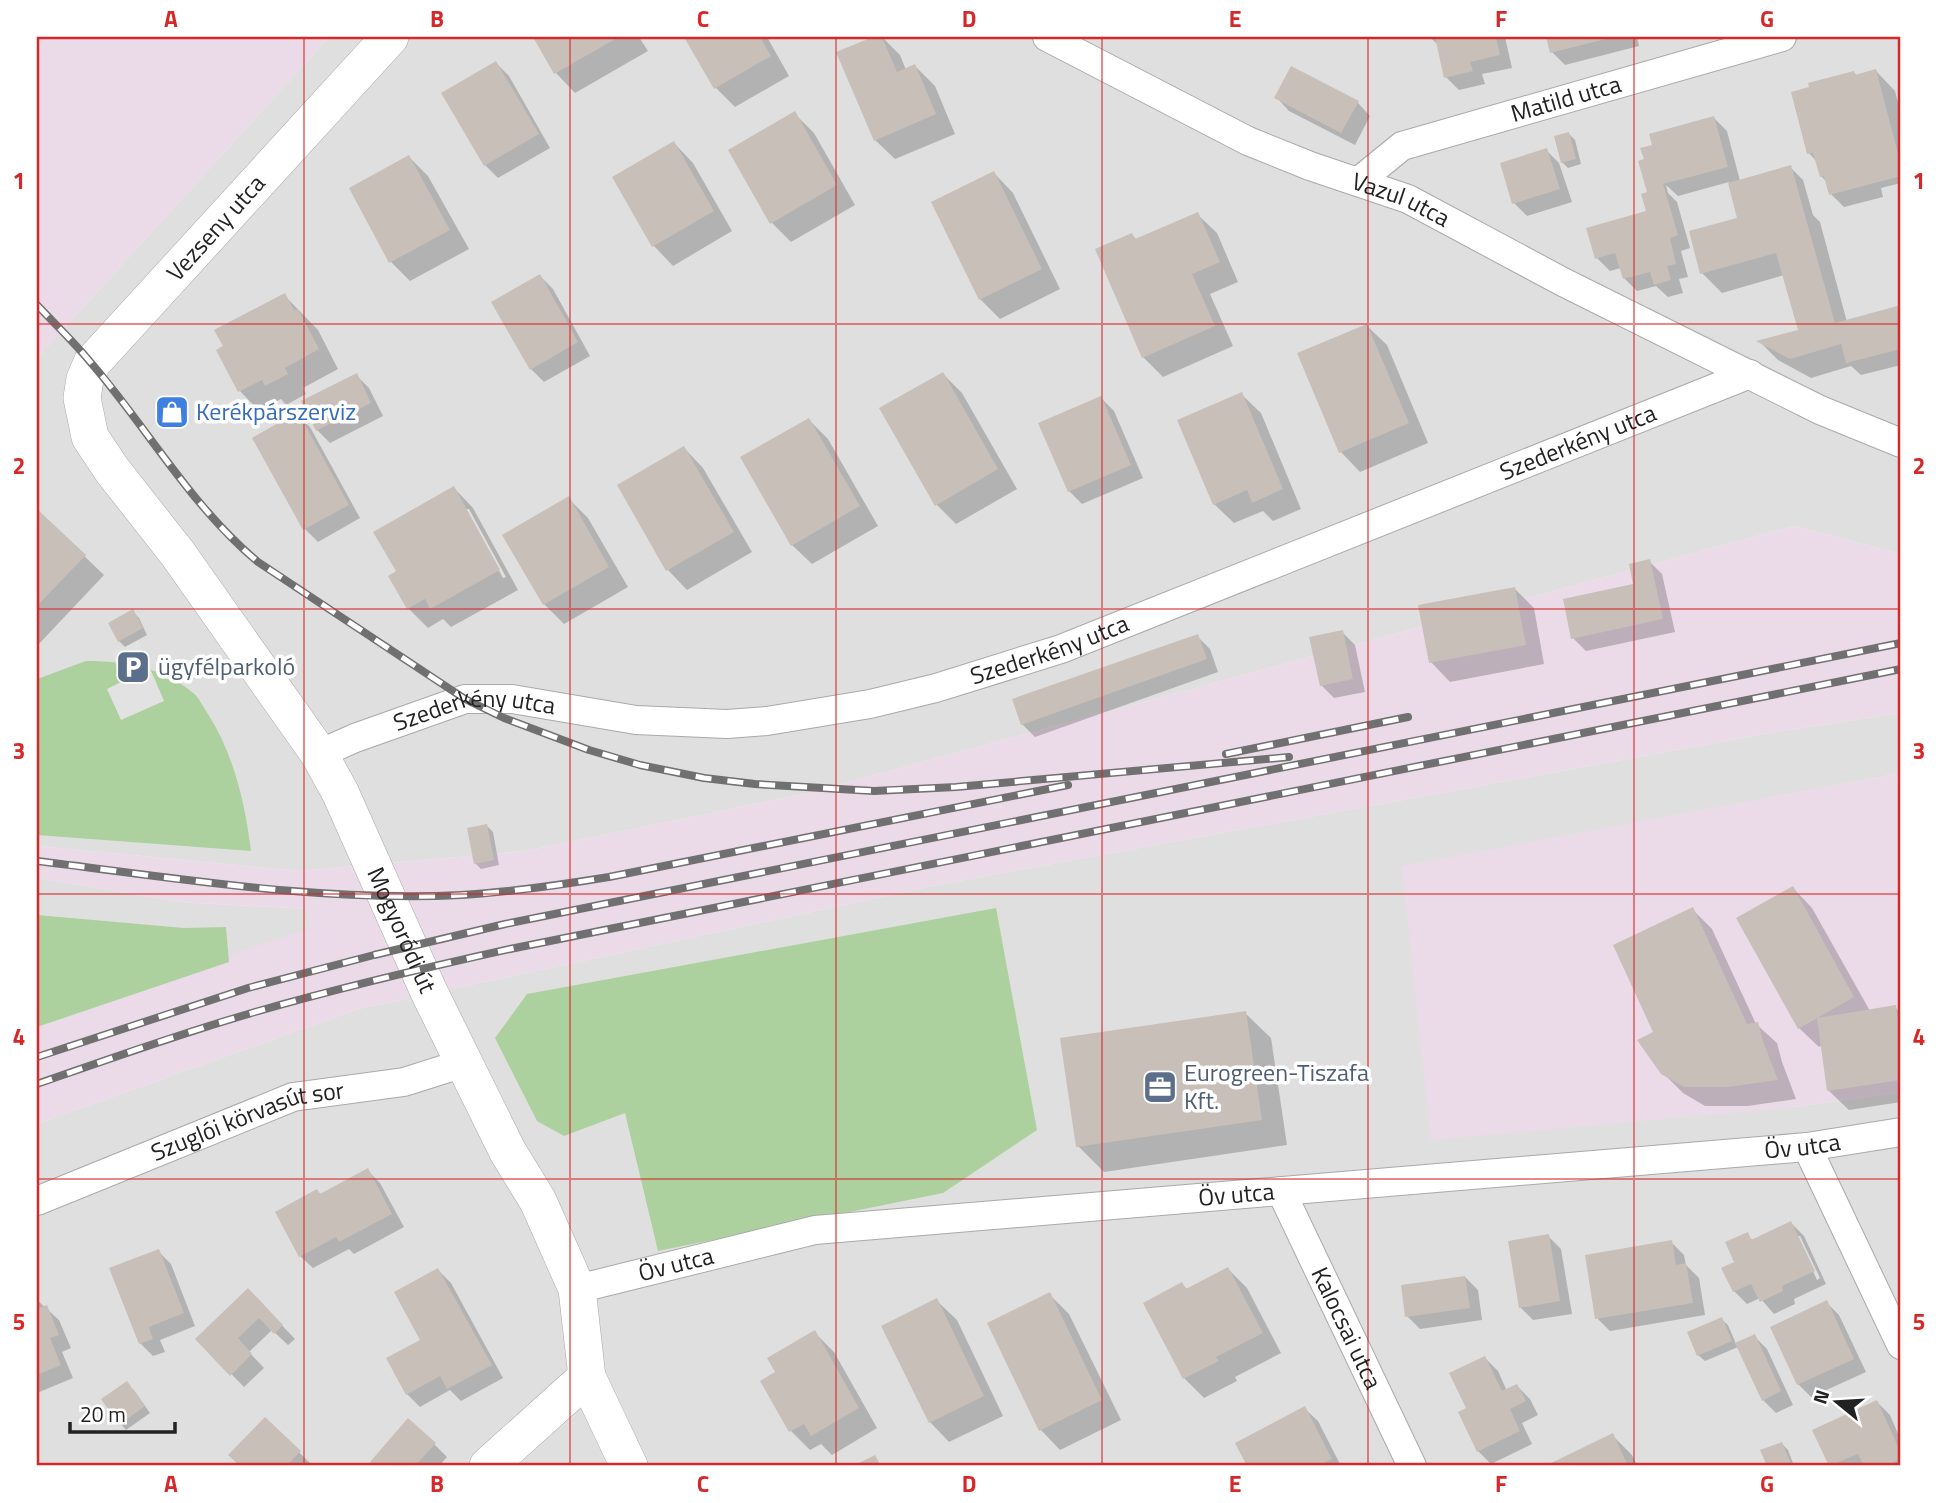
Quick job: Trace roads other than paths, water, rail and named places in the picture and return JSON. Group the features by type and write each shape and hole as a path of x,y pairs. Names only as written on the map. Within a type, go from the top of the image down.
{"street":[{"name":"Vezseny utca","path":"90,437 82,398 85,379 92,363 390,37"},
{"name":"Vazul utca","path":"1047,37 1248,141 1310,166 1408,199 1563,282 1820,410 1901,443"},
{"name":"Matild utca","path":"1359,181 1402,146 1782,37"},
{"name":"Szederkény utca","path":"319,754 355,738 465,699 512,699 636,720 727,724 810,715 936,688 1061,649 1750,374"},
{"name":"Mogyoródi út","path":"90,437 112,470 178,554 319,754 358,830 429,992 508,1152 538,1201 577,1289 587,1377 629,1466"},
{"name":"Szuglói körvasút sor","path":"37,1200 293,1097 404,1082 464,1063"},
{"name":"Öv utca","path":"577,1289 815,1230 1807,1147 1901,1132"},
{"path":"1807,1147 1901,1345"},
{"name":"Kalocsai utca","path":"1281,1191 1412,1466"},
{"path":"488,1466 587,1377"}],"railway":[{"path":"37,305 92,364 212,517 258,562 465,699 504,718 589,750 640,765 704,778 874,791 956,787 1289,757"},
{"path":"37,1057 248,988 505,924 1901,643"},
{"path":"37,1084 255,1012 510,949 1901,669"},
{"path":"1226,754 1408,717"},
{"path":"37,861 302,892 408,896 480,894 609,877 1068,785"}],"place":[{"name":"Kerékpárszerviz","path":"172,412"},
{"name":"ügyfélparkoló","path":"133,667"},
{"name":"Eurogreen-Tiszafa Kft.","path":"1160,1087"}]}
